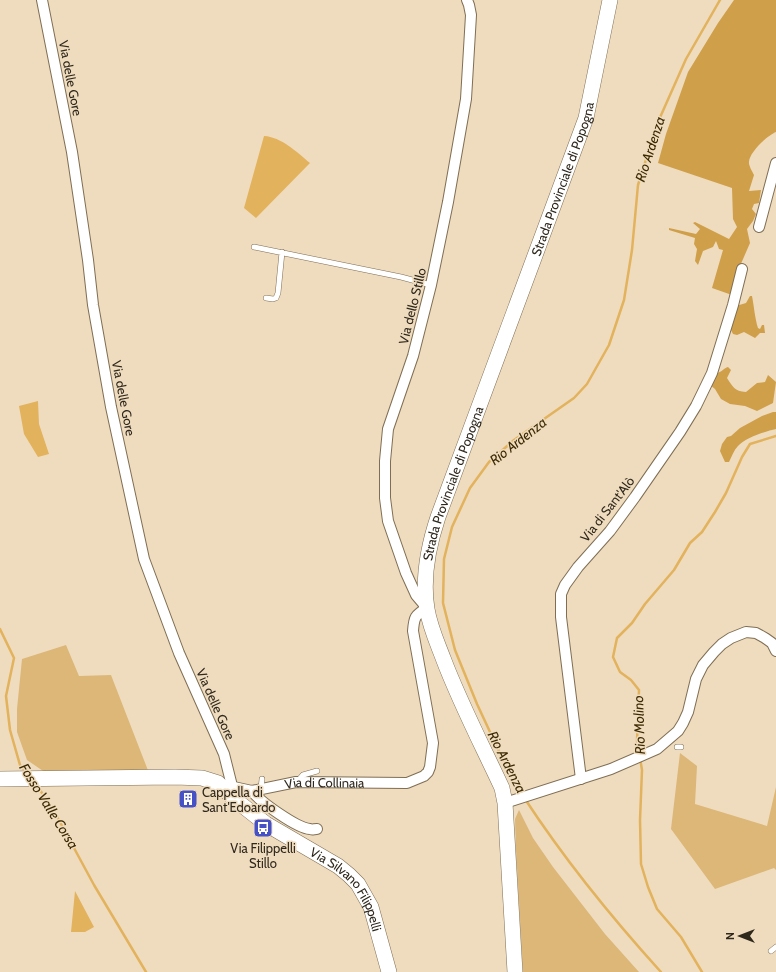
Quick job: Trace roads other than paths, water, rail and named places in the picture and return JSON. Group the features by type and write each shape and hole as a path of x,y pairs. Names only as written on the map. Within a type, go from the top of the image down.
{"main road":[{"name":"Strada Provinciale di Popogna","path":"515,972 508,914 512,801 502,788 451,679 430,624 427,608 426,567 434,530 586,118 610,0"},
{"name":"Via di Collinaia","path":"3,779 175,777 202,778 225,785"},
{"name":"Via Silvano Filippelli","path":"225,785 233,798 266,824 350,874 358,884 371,907 389,972"}],"street":[{"name":"Via delle Gore","path":"42,0 72,152 93,305 111,407 144,559 180,653 224,754 225,785"},
{"name":"Via dello Stillo","path":"427,608 416,595 406,573 388,521 385,498 385,468 388,429 412,356 431,285 466,99 471,15 467,0"},
{"path":"760,227 776,163"},
{"name":"Via di Sant'Alò","path":"581,779 561,617 561,594 565,585 578,567 610,531 635,497 696,406 712,373 733,305 742,269"},
{"name":"Via di Collinaia","path":"225,785 256,790 296,782 407,783 428,772 433,743 413,631 417,614 427,608"},
{"path":"512,801 611,769 658,749 678,731 688,712 696,679 703,665 722,644 739,634 746,632 756,633 772,643 776,651"},
{"path":"256,790 262,802 298,825 310,830 317,829"}],"lane":[{"path":"254,247 401,277 431,285"},
{"path":"266,298 276,298 278,293 282,252"},
{"path":"296,782 303,775 317,771"},
{"path":"256,790 262,779"},
{"path":"771,951 776,947"}],"waterway":[{"name":"Rio Ardenza","path":"522,795 510,775 477,704 455,650 443,603 444,559 452,527 470,488 489,462 514,440 574,398 587,384 609,345 624,300 632,250 638,185 658,122 686,59 720,0"},
{"name":"Rio Molino","path":"639,753 637,741 639,690 631,680 620,672 613,657 617,638 632,623 645,604 674,570 690,543 702,532 726,493 742,457 750,444 776,436"},
{"name":"Fosso Valle Corsa","path":"0,629 14,658 6,696 10,730 20,765 28,774"},
{"name":"Rio Molino","path":"640,758 642,770 640,820 641,864 657,909 681,937 702,972"},
{"name":"Fosso Valle Corsa","path":"36,784 54,811 94,885 146,972"},
{"name":"Rio Ardenza","path":"525,799 556,844 590,888 661,972"}],"place":[{"name":"Cappella di Sant'Edoardo","path":"188,799"},
{"name":"Via Filippelli Stillo","path":"263,828"}]}
